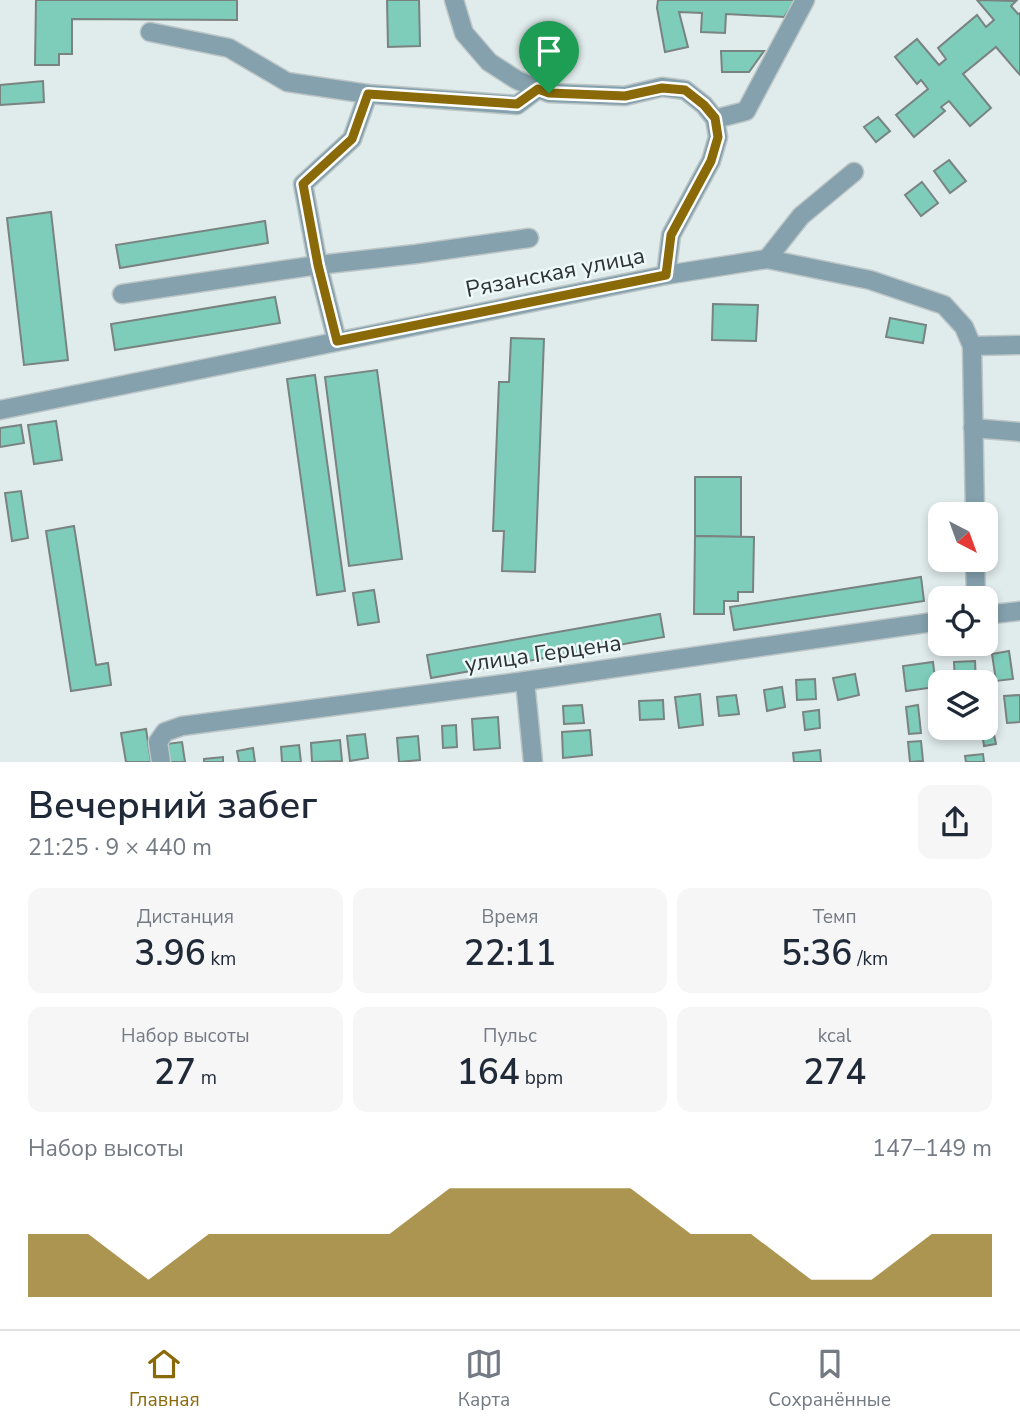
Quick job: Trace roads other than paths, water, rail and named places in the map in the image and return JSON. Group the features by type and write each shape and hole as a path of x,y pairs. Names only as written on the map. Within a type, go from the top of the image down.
{"street":[{"path":"454,0 464,33 489,62 517,80 549,93 625,96 662,88 685,90 715,118 718,137 711,161 671,235 666,275"},
{"path":"715,118 746,111 805,0"},
{"path":"150,32 229,48 286,82 368,94 517,104 538,89"},
{"path":"337,341 318,265 303,184 352,139 368,94"},
{"path":"766,259 801,216 854,172"},
{"path":"122,293 529,238"},
{"name":"Рязанская улица","path":"0,410 666,275 766,259 870,280 944,305 964,327 972,346"},
{"path":"975,502 972,346 1020,345"},
{"path":"973,428 1020,432"},
{"path":"998,614 1020,611"},
{"name":"улица Герцена","path":"161,762 158,742 165,732 182,726 525,681 928,623"},
{"path":"525,681 533,762"}]}
